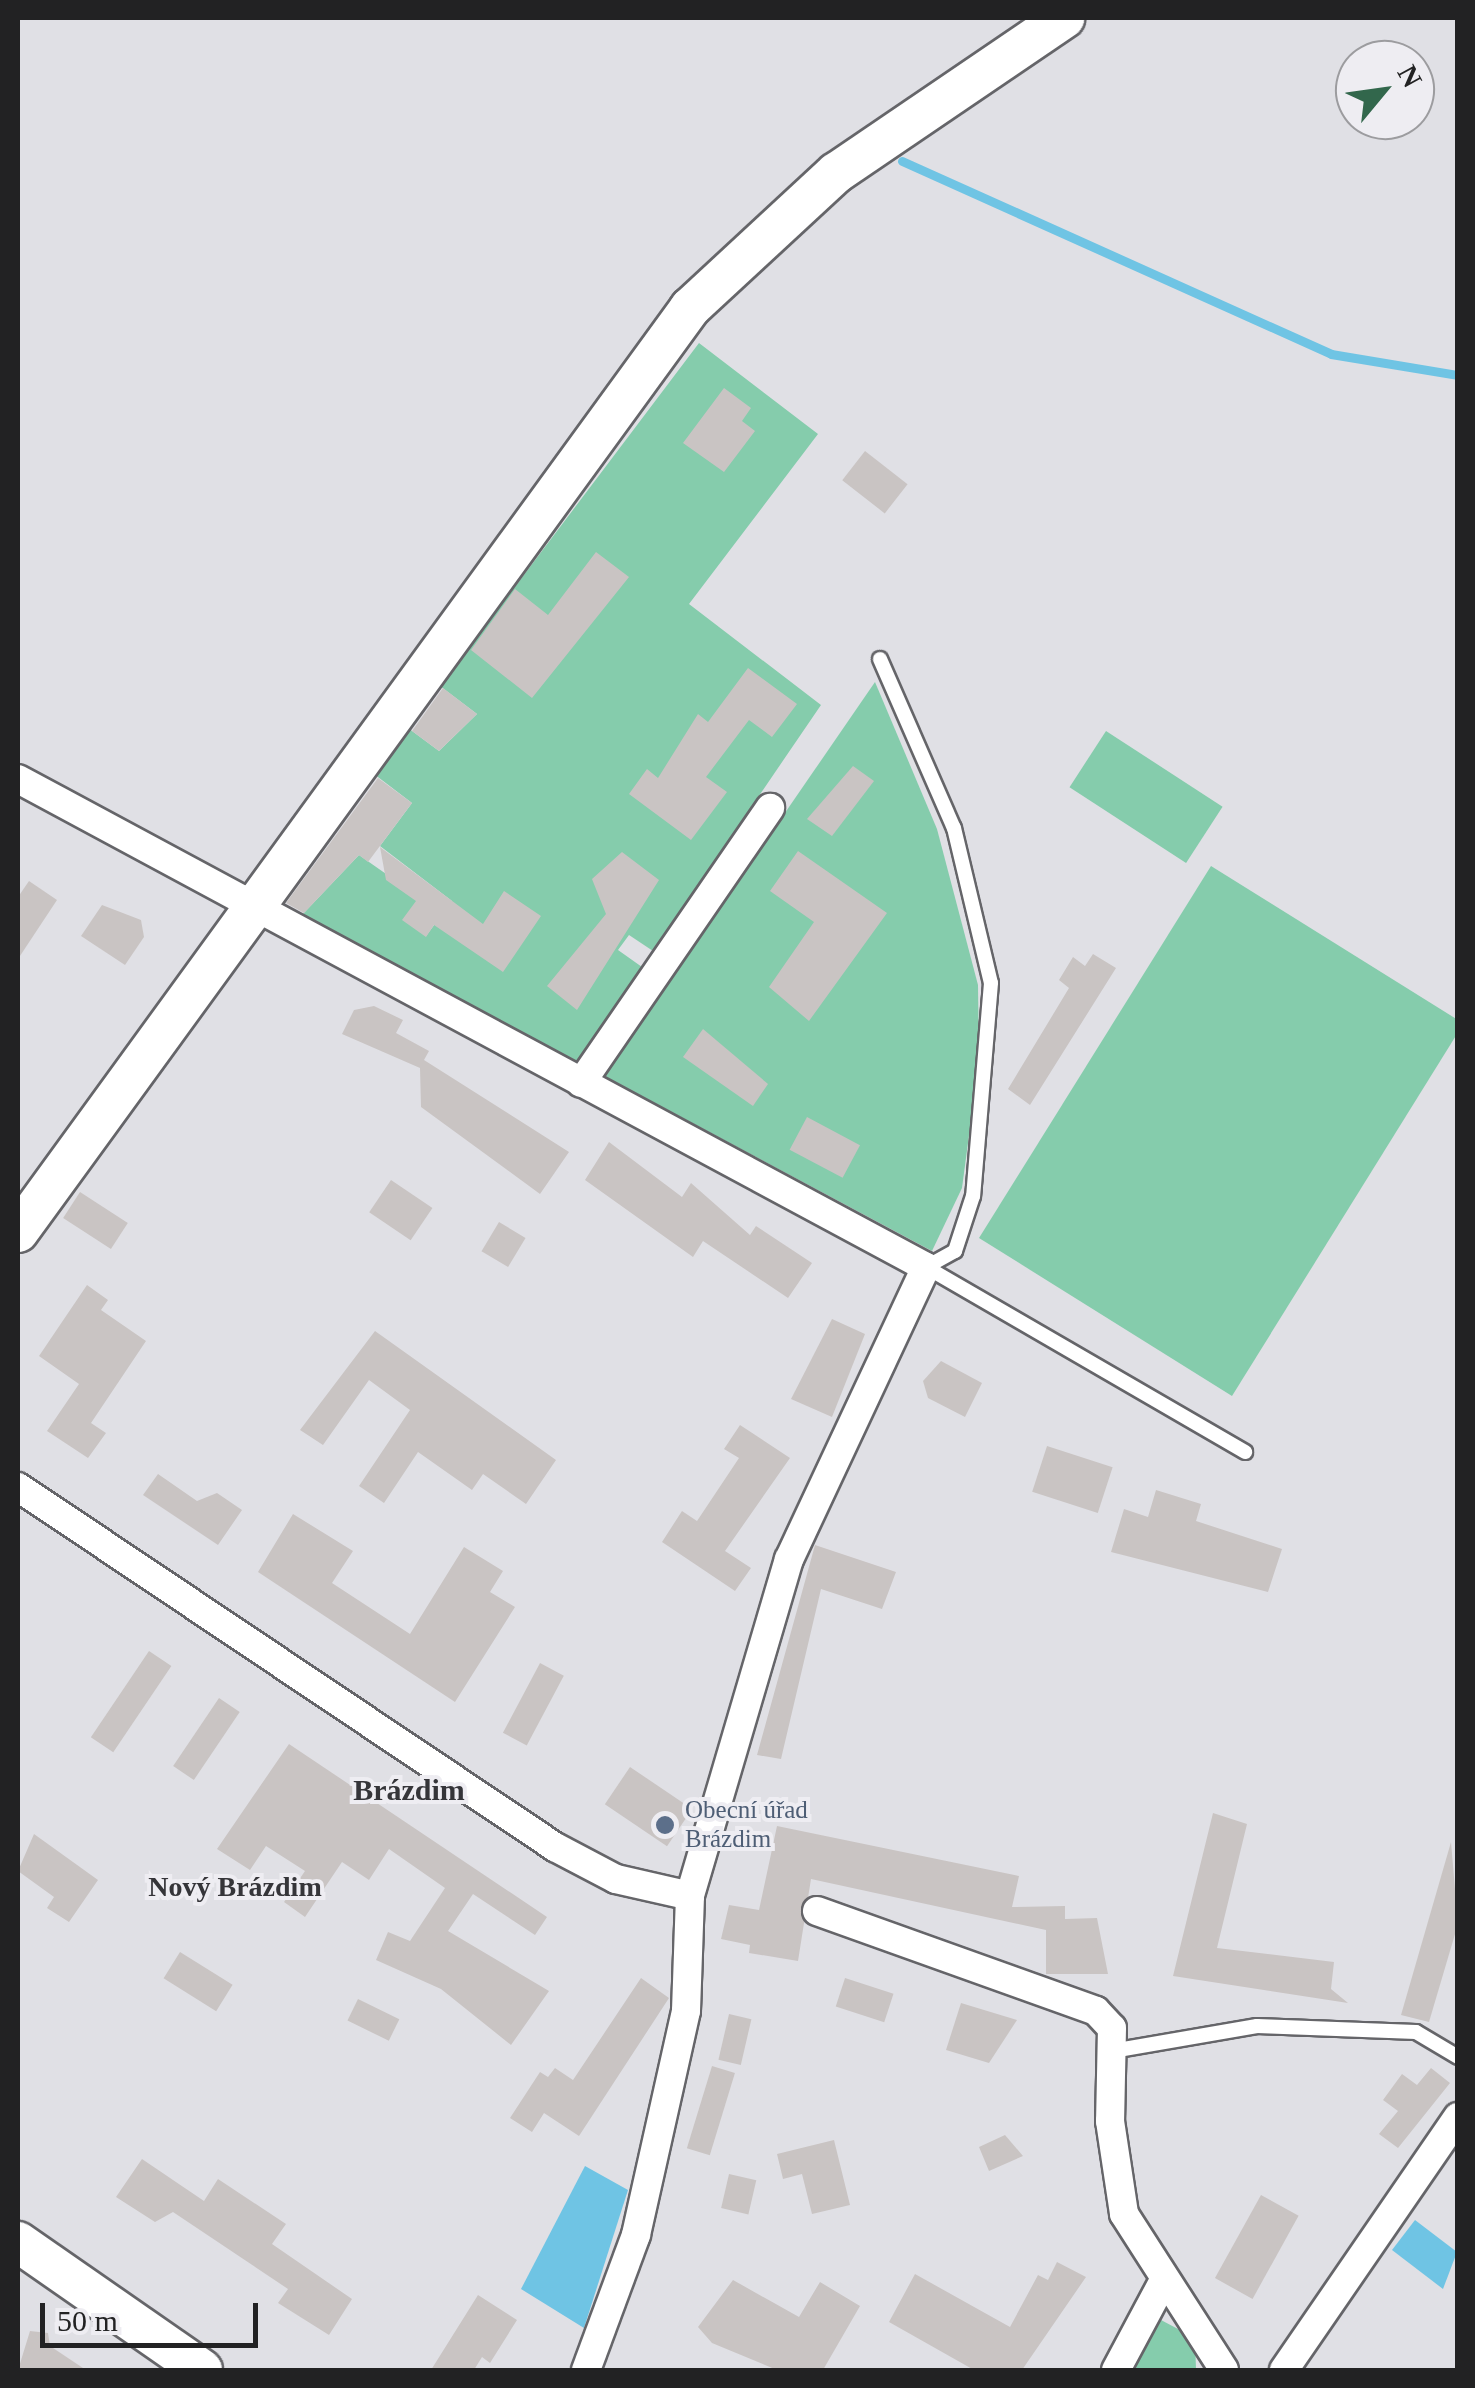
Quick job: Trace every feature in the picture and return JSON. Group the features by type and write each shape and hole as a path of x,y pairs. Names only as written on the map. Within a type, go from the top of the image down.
{"street":[{"path":"18,1232 248,906 690,308 836,173 1064,18"},
{"path":"18,780 926,1267 789,1559 690,1896 686,2011 636,2235 586,2370"},
{"path":"582,1083 770,808"},
{"path":"18,1487 555,1847 616,1879 690,1896"},
{"path":"817,1910 1096,2011 1118,2050 1110,2120 1118,2190 1162,2284 1224,2370"},
{"path":"1284,2370 1458,2117"},
{"path":"18,2242 202,2370"},
{"path":"1116,2370 1162,2284"}],"lane":[{"path":"880,659 954,828 991,982 973,1196 956,1250 926,1267"},
{"path":"926,1267 1245,1452"},
{"path":"1118,2050 1257,2026 1416,2032 1458,2057"}],"green space":[{"path":"699,343 818,434 689,604 821,705 653,951 629,935 618,950 642,967 576,1065 301,916 359,855 419,897 426,936 452,901 380,846 412,803 374,774 408,728 439,751 477,714 440,686"},
{"path":"875,682 937,829 978,985 979,1060 962,1188 932,1251 604,1076"},
{"path":"1106,731 1223,807 1186,863 1070,787"},
{"path":"1211,866 1458,1020 1457,1034 1232,1396 979,1238"},
{"path":"1161,2320 1195,2338 1196,2370 1131,2370"}],"water":[{"path":"585,2166 628,2190 584,2328 521,2289"},
{"path":"1415,2220 1457,2252 1443,2289 1392,2250"}],"building":[{"path":"724,388 751,408 742,421 755,431 724,472 683,443"},
{"path":"865,451 908,484 885,513 842,480"},
{"path":"596,552 629,577 532,698 471,650 515,589 548,615"},
{"path":"748,668 797,704 772,737 749,720 706,777 727,792 691,840 629,794 647,769 658,778 698,714 708,722"},
{"path":"443,688 477,714 439,751 412,731"},
{"path":"853,766 874,781 832,836 807,819"},
{"path":"378,778 412,803 368,862 359,855 304,913 286,903"},
{"path":"380,847 483,924 504,891 541,916 503,972 434,925 426,937 402,920 416,901 386,880"},
{"path":"798,851 887,913 809,1021 769,987 814,922 770,891"},
{"path":"622,852 659,880 577,1010 547,986 606,914 592,879"},
{"path":"29,881 57,900 18,959 18,897"},
{"path":"102,905 141,920 144,937 125,965 81,936"},
{"path":"1093,954 1116,968 1030,1105 1008,1089 1069,988 1059,980 1073,957 1085,966"},
{"path":"374,1006 403,1020 396,1033 429,1051 424,1060 569,1152 540,1194 421,1107 420,1068 342,1034 354,1010"},
{"path":"703,1029 768,1084 753,1106 683,1057"},
{"path":"807,1117 860,1145 843,1178 790,1150"},
{"path":"609,1142 682,1197 691,1183 750,1235 756,1226 812,1263 788,1298 703,1241 693,1257 585,1180"},
{"path":"391,1180 432,1208 411,1240 369,1212"},
{"path":"80,1192 128,1223 111,1249 63,1218"},
{"path":"499,1222 526,1238 508,1267 481,1251"},
{"path":"87,1285 108,1300 101,1310 146,1341 91,1423 106,1433 88,1458 47,1431 79,1384 39,1356"},
{"path":"832,1319 865,1334 832,1417 791,1399"},
{"path":"375,1331 556,1460 526,1504 483,1474 472,1490 418,1452 384,1503 359,1486 410,1410 369,1380 323,1445 300,1430"},
{"path":"941,1361 982,1383 965,1417 928,1398 923,1381"},
{"path":"740,1425 790,1458 725,1551 751,1568 735,1591 662,1542 682,1511 697,1521 739,1458 724,1449"},
{"path":"1047,1446 1113,1467 1098,1513 1032,1492"},
{"path":"158,1474 197,1501 217,1493 242,1510 218,1545 143,1495"},
{"path":"1156,1490 1201,1504 1196,1521 1282,1549 1268,1592 1111,1552 1124,1509 1148,1517"},
{"path":"293,1514 353,1551 332,1583 410,1634 464,1547 503,1571 490,1592 515,1607 455,1702 258,1572"},
{"path":"815,1545 896,1572 882,1609 821,1589 781,1759 757,1755"},
{"path":"149,1651 171,1666 113,1752 91,1737"},
{"path":"540,1663 564,1676 527,1745 503,1733"},
{"path":"219,1698 240,1712 194,1780 173,1766"},
{"path":"289,1744 547,1917 535,1935 473,1894 448,1931 549,1991 511,2045 441,1989 376,1960 388,1932 410,1941 445,1888 389,1849 369,1880 342,1862 305,1917 284,1902 305,1871 266,1846 250,1870 217,1849"},
{"path":"630,1767 692,1809 667,1846 605,1804"},
{"path":"1213,1813 1247,1824 1217,1948 1334,1962 1331,1989 1348,2003 1173,1976"},
{"path":"777,1826 1019,1876 1012,1907 1065,1906 1065,1919 1097,1918 1108,1974 1046,1974 1046,1930 811,1879 798,1961 749,1953 750,1945 721,1939 729,1905 759,1910"},
{"path":"34,1834 98,1880 69,1922 47,1908 54,1897 18,1871"},
{"path":"1451,1842 1458,1924 1429,2022 1401,2015"},
{"path":"180,1952 233,1985 216,2011 164,1978"},
{"path":"641,1978 669,1998 579,2136 544,2113 532,2132 510,2118 540,2072 548,2077 555,2068 573,2080"},
{"path":"845,1978 894,1994 884,2022 836,2007"},
{"path":"358,1999 399,2019 389,2041 347,2021"},
{"path":"961,2003 1017,2020 989,2063 946,2050"},
{"path":"729,2014 751,2019 741,2065 718,2060"},
{"path":"712,2066 735,2073 710,2155 687,2148"},
{"path":"1431,2068 1450,2083 1398,2148 1379,2134 1398,2111 1383,2100 1402,2074 1417,2085"},
{"path":"1005,2135 1023,2156 989,2171 979,2147"},
{"path":"834,2140 850,2205 812,2214 802,2174 783,2179 777,2154"},
{"path":"142,2159 204,2201 218,2179 286,2224 272,2244 352,2299 329,2335 278,2303 288,2289 173,2212 155,2222 116,2197"},
{"path":"729,2174 756,2180 748,2214 721,2208"},
{"path":"1261,2195 1299,2216 1253,2299 1215,2278"},
{"path":"1057,2262 1086,2277 1022,2370 974,2370 889,2322 915,2274 1010,2327 1038,2275 1048,2280"},
{"path":"733,2280 799,2317 820,2282 860,2306 823,2370 777,2370 712,2343 698,2327"},
{"path":"478,2295 517,2320 490,2363 482,2357 474,2370 431,2370"},
{"path":"30,2331 48,2333 50,2346 86,2370 18,2370"}],"waterway":[{"path":"902,161 1331,354 1458,375"}],"place":[{"name":"Obecní úřad Brázdim","path":"665,1825"}],"district":[{"name":"Brázdim","path":"409,1790"},
{"name":"Nový Brázdim","path":"235,1887"}]}
